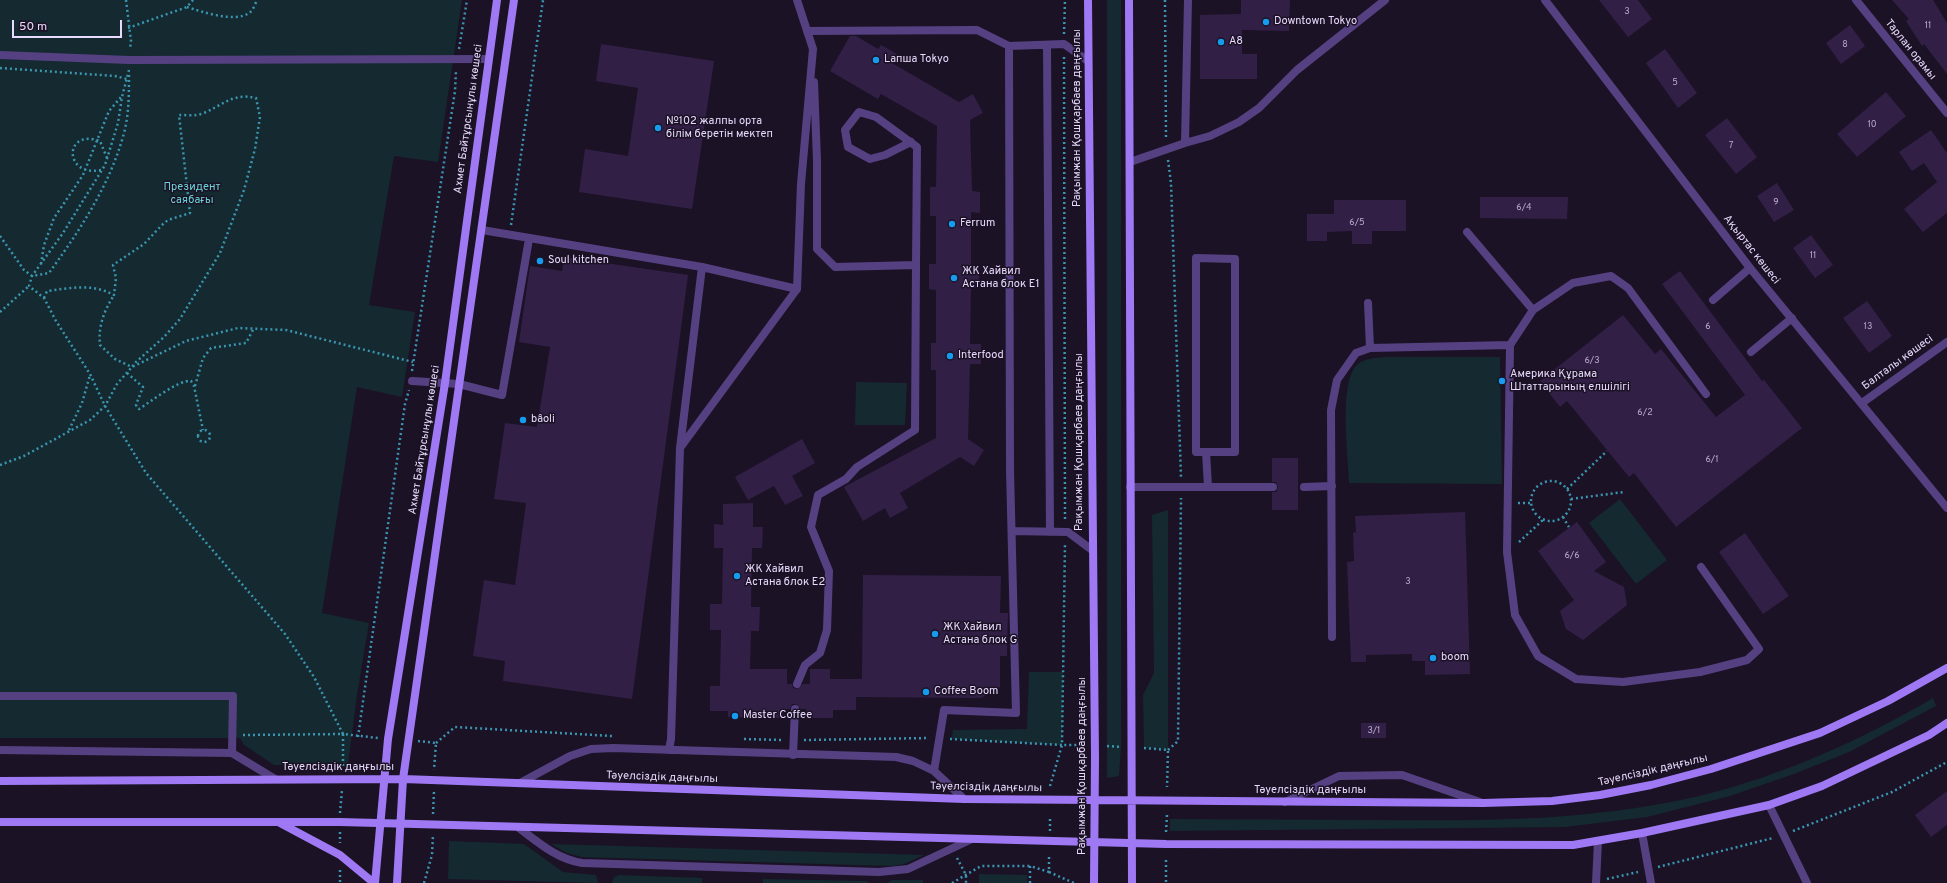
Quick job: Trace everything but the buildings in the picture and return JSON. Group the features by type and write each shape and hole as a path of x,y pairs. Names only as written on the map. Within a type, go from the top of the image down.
{"main road":[{"name":"Ахмет Байтұрсынұлы көшесі","path":"374,883 383,780 445,383 497,0"},
{"path":"397,883 399,824 403,779 514,0"},
{"name":"Рақымжан Қошқарбаев даңғылы","path":"1088,0 1095,801 1094,883"},
{"path":"1129,0 1132,883"},
{"name":"Тәуелсіздік даңғылы","path":"0,781 275,778 403,779 964,799 1483,803 1552,801 1600,796 1651,785 1711,769 1820,733 1888,701 1947,668"},
{"path":"0,822 279,822 399,824 972,838 1131,844 1573,845 1642,834 1769,805 1822,786 1929,735 1947,723"},
{"path":"279,822 340,855 374,883"}],"street":[{"path":"797,0 813,49 817,160 817,249 835,267 916,265"},
{"path":"1185,144 1188,0"},
{"path":"1130,162 1210,136 1239,122 1259,108 1297,70 1385,0"},
{"name":"Ақыртас көшесі","path":"1545,0 1750,268 1947,508"},
{"name":"Тарлан орамы","path":"1856,0 1947,113"},
{"path":"807,31 977,30 1010,46 1064,44 1088,61"},
{"path":"1047,45 1050,532"},
{"path":"934,770 944,710 1016,713 1010,470 1010,46"},
{"path":"680,448 797,289 801,184 813,49"},
{"path":"0,55 129,60 488,59"},
{"path":"797,684 805,665 820,653 827,630 829,571 811,527 818,495 846,479 857,467 915,430 917,146 876,117 859,112 845,130 848,147 870,159 885,156 911,142"},
{"path":"482,230 702,267 797,289"},
{"path":"1467,232 1533,310"},
{"path":"412,381 459,384 502,395 529,239"},
{"path":"1196,258 1235,258 1235,452 1206,452 1196,452 1196,258"},
{"path":"669,750 671,731 680,448 702,267"},
{"path":"1713,300 1750,268"},
{"path":"1701,567 1759,649 1747,660 1700,672 1623,682 1576,679 1538,656 1515,616 1508,552 1510,345 1533,310 1573,283 1611,276 1628,288 1706,394"},
{"path":"1368,303 1370,348"},
{"path":"1751,352 1792,318"},
{"name":"Балталы көшесі","path":"1862,403 1947,342"},
{"path":"1332,637 1332,486 1330,410 1337,380 1356,353 1370,348 1510,345"},
{"path":"1206,452 1208,487"},
{"path":"1304,487 1332,486"},
{"path":"1130,487 1273,487"},
{"path":"1012,531 1068,532 1092,550"},
{"path":"0,696 233,696 232,753"},
{"path":"793,755 795,709"},
{"path":"520,784 570,756 591,749 613,748 793,755 896,757 913,761 934,770 964,799"},
{"path":"0,750 232,753 275,778"},
{"path":"1285,802 1339,776 1402,775 1483,803"},
{"path":"1769,805 1807,883"},
{"path":"519,828 556,855 569,861 582,864 893,872 908,869 972,838"},
{"path":"1642,834 1651,883"},
{"path":"1596,882 1598,841"}],"path":[{"path":"0,236 24,270 32,276 49,273 78,234 111,172 124,132 129,99 129,60 131,41 128,28 126,0"},
{"path":"128,28 187,7 193,0"},
{"path":"187,7 207,14 238,18 250,13 257,0"},
{"path":"358,737 406,404 412,381 413,362 455,91 457,60 467,0"},
{"path":"509,235 543,0"},
{"path":"1050,786 1062,744 1065,532 1064,0"},
{"path":"1165,0 1165,136 1171,183 1181,487 1178,741 1168,750 1167,787"},
{"path":"0,68 115,76 127,79"},
{"path":"0,312 29,286 32,276 64,233 102,170 118,123 123,95 130,70"},
{"path":"41,264 44,245 54,218 85,170 109,111 123,95"},
{"path":"0,465 24,456 69,430 90,420 105,406 117,384 127,373 132,367 136,362 164,337 180,320 220,253 244,190 255,149 260,117 256,98 231,98 200,114 179,115 190,213 165,222 144,244 113,265 116,278 114,295 100,326 100,345 115,359 132,367"},
{"path":"102,170 89,172 85,170 75,162 72,151 78,141 91,138 100,141 107,158"},
{"path":"29,286 44,298 56,321 90,374 105,406 146,473 280,629 315,678"},
{"path":"44,298 48,291 83,287 103,289 114,295"},
{"path":"132,367 186,341 238,328 286,330 413,362"},
{"path":"194,386 203,358 211,348 246,343 254,328"},
{"path":"127,373 143,387 136,402 139,409 187,380 191,380 194,386 203,430"},
{"path":"69,430 82,403 90,374"},
{"path":"203,430 208,431 210,434 210,438 205,442 199,440 198,436 199,432 203,430"},
{"path":"1567,488 1607,450"},
{"path":"1546,481 1558,482 1567,488 1571,499 1569,511 1564,517 1550,522 1539,518 1532,509 1531,497 1536,487 1546,481"},
{"path":"1571,499 1624,492"},
{"path":"1564,517 1569,527"},
{"path":"1508,552 1544,519"},
{"path":"436,743 455,727 617,736"},
{"path":"740,739 794,740 940,738 1084,745"},
{"path":"1107,746 1121,747"},
{"path":"1144,748 1168,750"},
{"path":"1596,882 1784,835 1892,792 1947,762"},
{"path":"1166,832 1167,815"},
{"path":"1050,816 1050,833"},
{"path":"952,848 966,875 966,883"},
{"path":"1049,857 1049,872"},
{"path":"1166,860 1166,883"},
{"path":"952,883 981,866 1030,866 1049,872 1074,883"},
{"path":"1030,866 1030,883"}],"green space":[{"name":"Президент саябағы","path":"0,0 462,0 438,162 394,156 369,305 415,312 402,397 357,387 322,613 369,623 357,695 348,765 274,765 244,745 240,738 0,738"},
{"path":"1107,0 1121,0 1121,747 1119,776 1107,778"},
{"path":"1386,357 1500,357 1502,484 1349,483 1346,441 1346,409 1349,381 1353,370 1360,363 1368,359"},
{"path":"856,382 907,383 905,425 855,425"},
{"path":"1620,499 1667,560 1636,584 1589,523"},
{"path":"1168,510 1168,750 1144,748 1143,695 1154,673 1152,515"},
{"path":"1029,672 1063,672 1062,745 952,739 953,730 1027,729"},
{"path":"1933,698 1936,706 1849,752 1794,774 1730,796 1647,817 1565,827 1170,831 1170,819 1490,820 1567,816 1643,807 1713,793 1778,772 1843,745"},
{"path":"449,841 524,844 563,872 596,875 598,883 448,879"},
{"path":"551,844 924,855 904,864 893,866 582,857 567,853"},
{"path":"979,874 1027,875 1027,883 979,883"},
{"path":"619,875 702,878 702,883 612,883 614,877"},
{"path":"763,879 866,881 870,883 763,883"},
{"path":"892,880 923,880 923,883 887,883"}],"place":[{"name":"Downtown Tokyo","path":"1266,22"},
{"name":"А8","path":"1221,42"},
{"name":"Lапша Tokyo","path":"876,60"},
{"name":"№102 жалпы орта білім беретін мектеп","path":"658,128"},
{"name":"Ferrum","path":"952,224"},
{"name":"Soul kitchen","path":"540,261"},
{"name":"ЖК Хайвил Астана блок E1","path":"954,278"},
{"name":"Interfood","path":"950,356"},
{"name":"Америка Құрама Штаттарының елшілігі","path":"1502,381"},
{"name":"bâoli","path":"523,420"},
{"name":"ЖК Хайвил Астана блок E2","path":"737,576"},
{"name":"ЖК Хайвил Астана блок G","path":"935,634"},
{"name":"boom","path":"1433,658"},
{"name":"Coffee Boom","path":"926,692"},
{"name":"Master Coffee","path":"735,716"}]}
